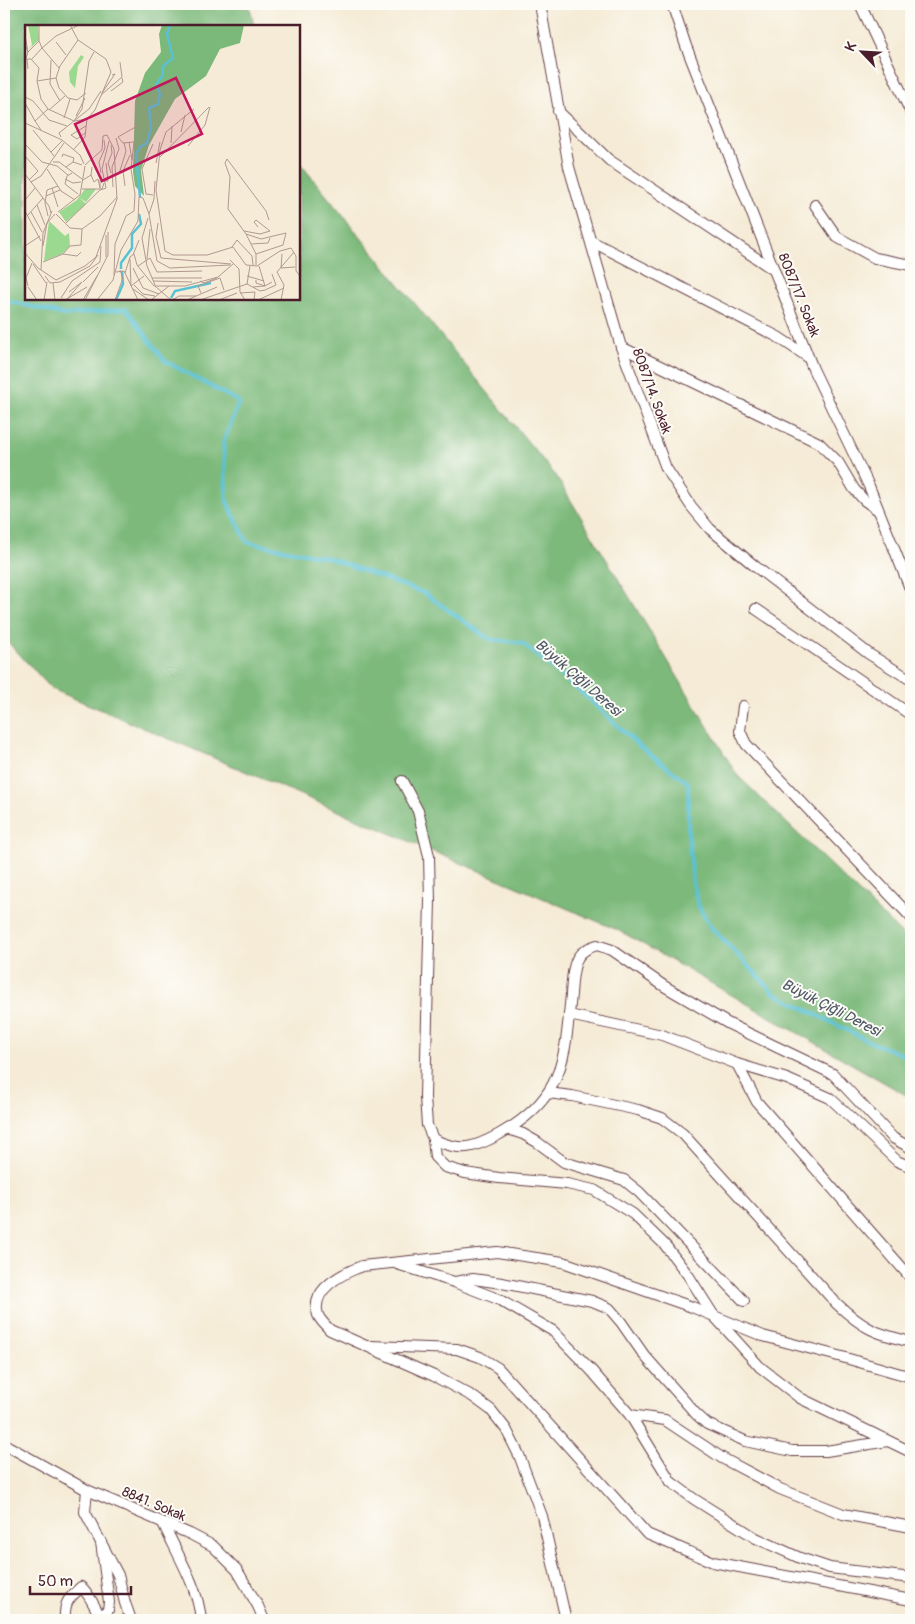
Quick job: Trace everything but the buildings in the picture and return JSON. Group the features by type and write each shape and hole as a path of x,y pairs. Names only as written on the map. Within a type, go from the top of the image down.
{"street":[{"name":"8087/14. Sokak","path":"540,4 569,167 621,347 666,468 691,506 710,529 869,654 911,680"},
{"name":"8087/17. Sokak","path":"672,4 686,46 808,357 869,486 911,591"},
{"path":"860,4 911,113"},
{"path":"558,111 609,160 774,270"},
{"path":"815,205 837,237 875,258 911,265"},
{"path":"591,241 778,337 808,357"},
{"path":"621,347 819,443 838,462 854,489 864,500 879,511"},
{"path":"756,609 911,715"},
{"path":"743,706 740,731 746,744 911,917"},
{"path":"402,781 418,811 428,856 430,901 425,1097 427,1125 434,1139 435,1157 445,1167 465,1173 567,1184 594,1190 633,1214 665,1245 688,1274 714,1316 760,1367 800,1398 911,1452"},
{"path":"434,1139 448,1146 463,1148 480,1144 508,1129 534,1110 548,1093 559,1070 569,1015 574,970 578,956 587,949 597,945 612,950 664,986 728,1024 833,1074 893,1138 911,1148"},
{"path":"569,1015 662,1035 737,1064 788,1079 830,1098 897,1161 911,1168"},
{"path":"737,1064 757,1102 911,1278"},
{"path":"548,1093 619,1106 662,1118 683,1134 857,1323 875,1333 911,1342"},
{"path":"508,1129 537,1142 564,1162 624,1180 639,1192 744,1301"},
{"path":"566,1620 542,1516 519,1455 506,1429 491,1410 472,1396 434,1376 330,1330 318,1316 317,1308 320,1297 326,1287 341,1274 362,1266 396,1264 431,1258 497,1252 563,1262 714,1316 763,1336 911,1377"},
{"path":"396,1264 454,1282 498,1299 553,1331 591,1370 630,1415 671,1482 694,1499 756,1538 800,1558 830,1568 911,1578"},
{"path":"454,1282 473,1279 502,1283 592,1301 609,1308 644,1355 696,1414 715,1428 744,1441 792,1451 826,1451 888,1440"},
{"path":"366,1346 456,1350 480,1357 498,1368 647,1534 713,1562 911,1600"},
{"path":"630,1415 665,1420 722,1458 789,1493 843,1514 911,1527"},
{"name":"8841. Sokak","path":"4,1444 88,1490 190,1534 213,1546 237,1570 264,1620"},
{"path":"88,1490 85,1512 118,1575 131,1620"},
{"path":"163,1523 191,1583 201,1620"},
{"path":"65,1620 64,1607 81,1587 87,1592 99,1614 104,1614 108,1610 109,1602 101,1542"}],"green space":[{"path":"4,4 249,4 254,25 25,25 25,300 300,300 300,163 556,476 737,775 911,943 911,1098 620,931 52,689 4,638"}],"waterway":[{"name":"Büyük Çiğli Deresi","path":"4,302 14,302 64,315 126,309 165,361 239,402 223,443 227,502 247,542 329,558 424,593 489,639 522,643 590,700 639,746 688,783 688,832 693,883 699,907 710,926 774,993 868,1041 911,1058"}]}
